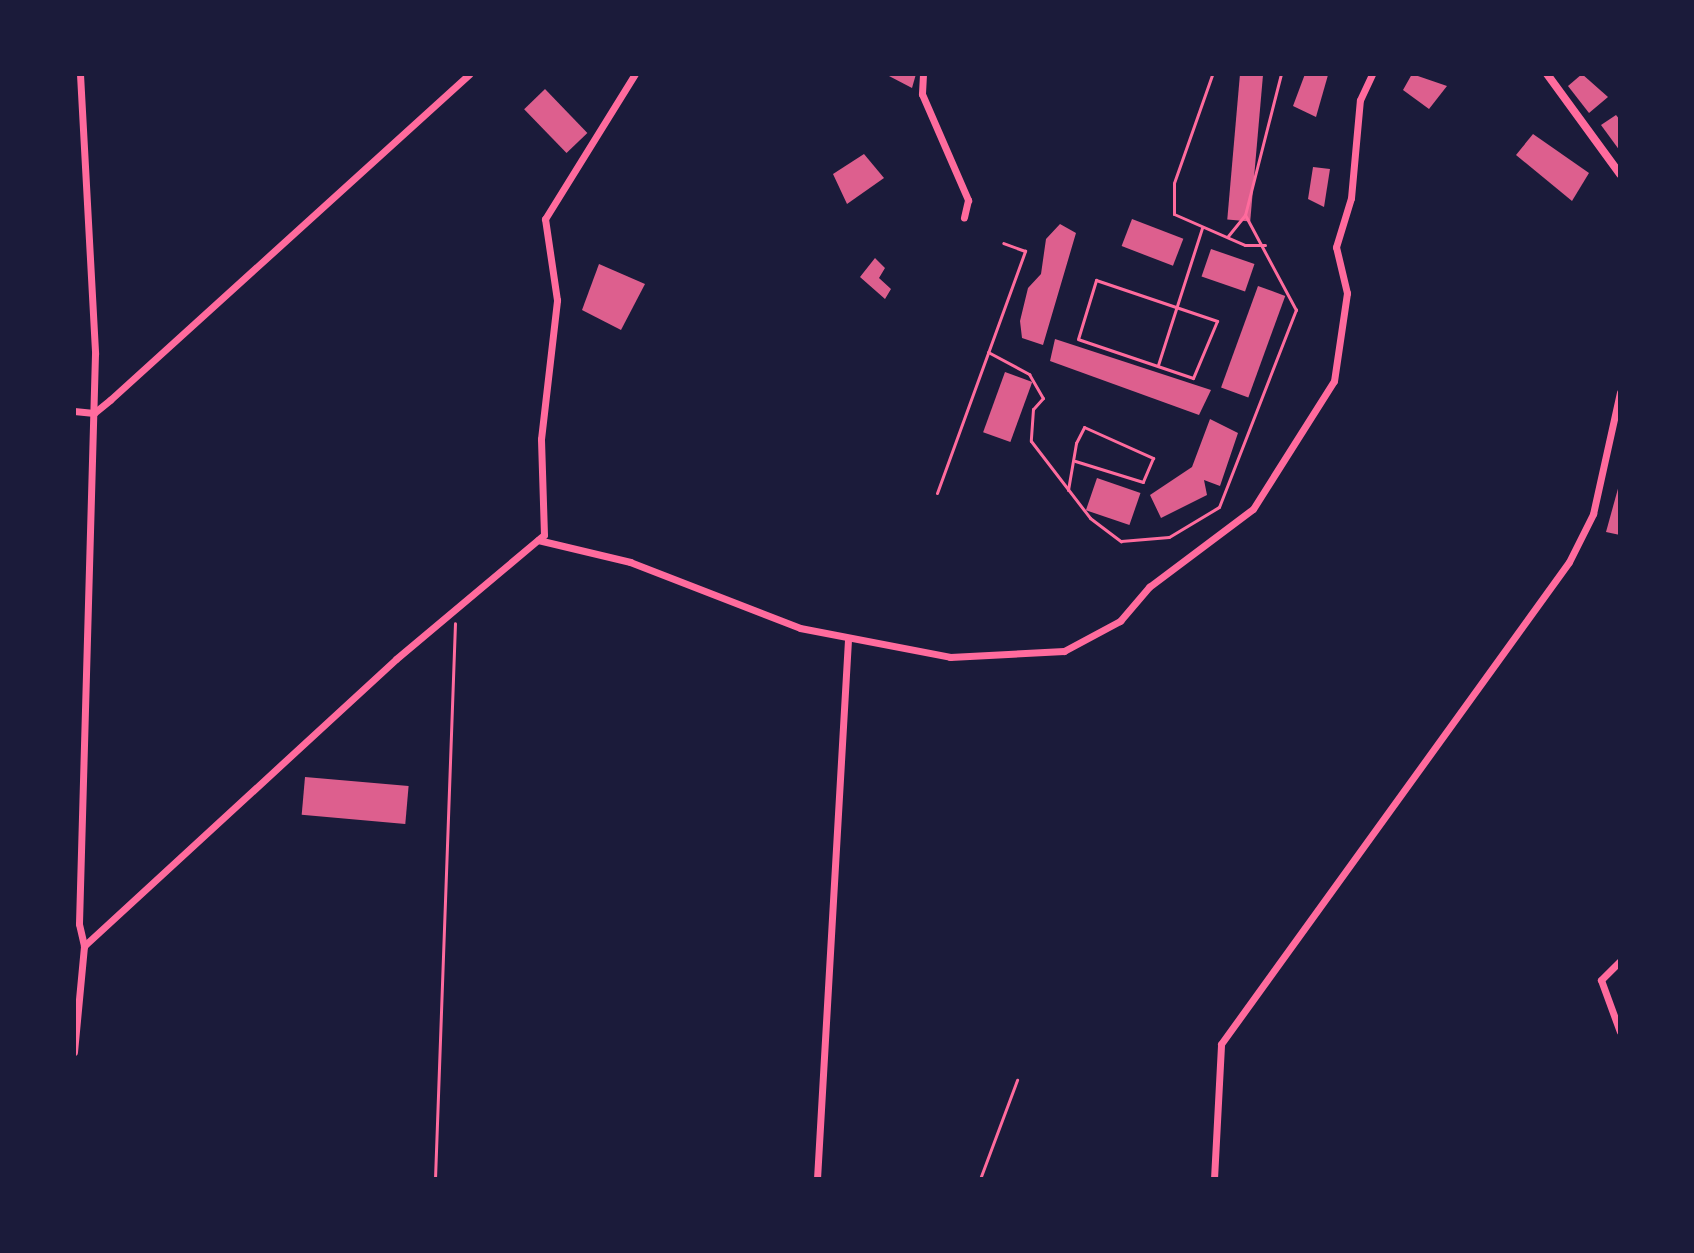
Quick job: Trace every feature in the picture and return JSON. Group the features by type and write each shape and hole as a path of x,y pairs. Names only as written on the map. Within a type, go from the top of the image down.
{"street":[{"path":"74,1052 84,946 79,924 94,413 80,74"},
{"path":"74,411 94,413 469,74"},
{"path":"84,946 455,608 538,540 557,300 545,219 635,74"},
{"path":"923,74 922,94 968,200 964,218"},
{"path":"538,540 630,562 848,639 950,657 1064,651 1120,621 1168,571 1253,509 1334,381 1344,345 1347,293 1336,247 1351,198 1360,100 1372,74"},
{"path":"1547,74 1620,174"},
{"path":"1214,1179 1221,1044 1569,562 1593,514 1620,392"},
{"path":"817,1179 848,639"},
{"path":"1620,961 1601,980 1620,1032"}],"lane":[{"path":"1228,236 1245,215 1281,74"},
{"path":"1212,75 1174,183 1174,214 1202,228 1265,245"},
{"path":"988,352 1029,374 1043,398 1033,409 1031,441 1068,490 1121,541 1169,537 1219,507 1296,310 1265,245 1245,215"},
{"path":"1157,367 1202,228"},
{"path":"937,493 1025,251 1003,243"},
{"path":"1096,280 1178,308 1217,321 1193,378 1078,339 1096,280"},
{"path":"1068,490 1075,461 1084,427 1153,458 1143,482 1075,461"}],"path":[{"path":"435,1179 455,608"},
{"path":"980,1179 1017,1080"}],"building":[{"path":"916,74 912,88 889,76"},
{"path":"1240,74 1263,76 1250,221 1227,219"},
{"path":"1305,74 1328,75 1316,117 1293,106"},
{"path":"1412,74 1447,86 1429,109 1403,90"},
{"path":"1582,74 1608,97 1589,113 1568,86"},
{"path":"545,89 587,133 567,153 524,109"},
{"path":"1616,115 1620,120 1620,151 1601,125"},
{"path":"1533,134 1589,173 1572,201 1516,155"},
{"path":"864,154 884,178 847,204 833,174"},
{"path":"1313,167 1330,169 1324,207 1308,199"},
{"path":"1132,219 1183,239 1173,266 1122,246"},
{"path":"1060,224 1076,233 1043,345 1022,338 1020,321 1028,288 1041,274 1046,239"},
{"path":"1211,249 1254,264 1245,291 1202,276"},
{"path":"875,258 885,268 879,278 891,289 885,299 860,277"},
{"path":"599,264 645,284 621,330 582,310"},
{"path":"1258,286 1285,296 1248,397 1221,387"},
{"path":"1055,339 1211,390 1199,415 1050,361"},
{"path":"1005,372 1032,382 1010,442 983,432"},
{"path":"1210,419 1238,433 1220,486 1204,480 1207,495 1161,518 1150,495 1192,467"},
{"path":"1097,478 1140,493 1129,525 1086,510"},
{"path":"1620,485 1620,535 1606,532"},
{"path":"305,777 409,786 405,824 302,815"}]}
